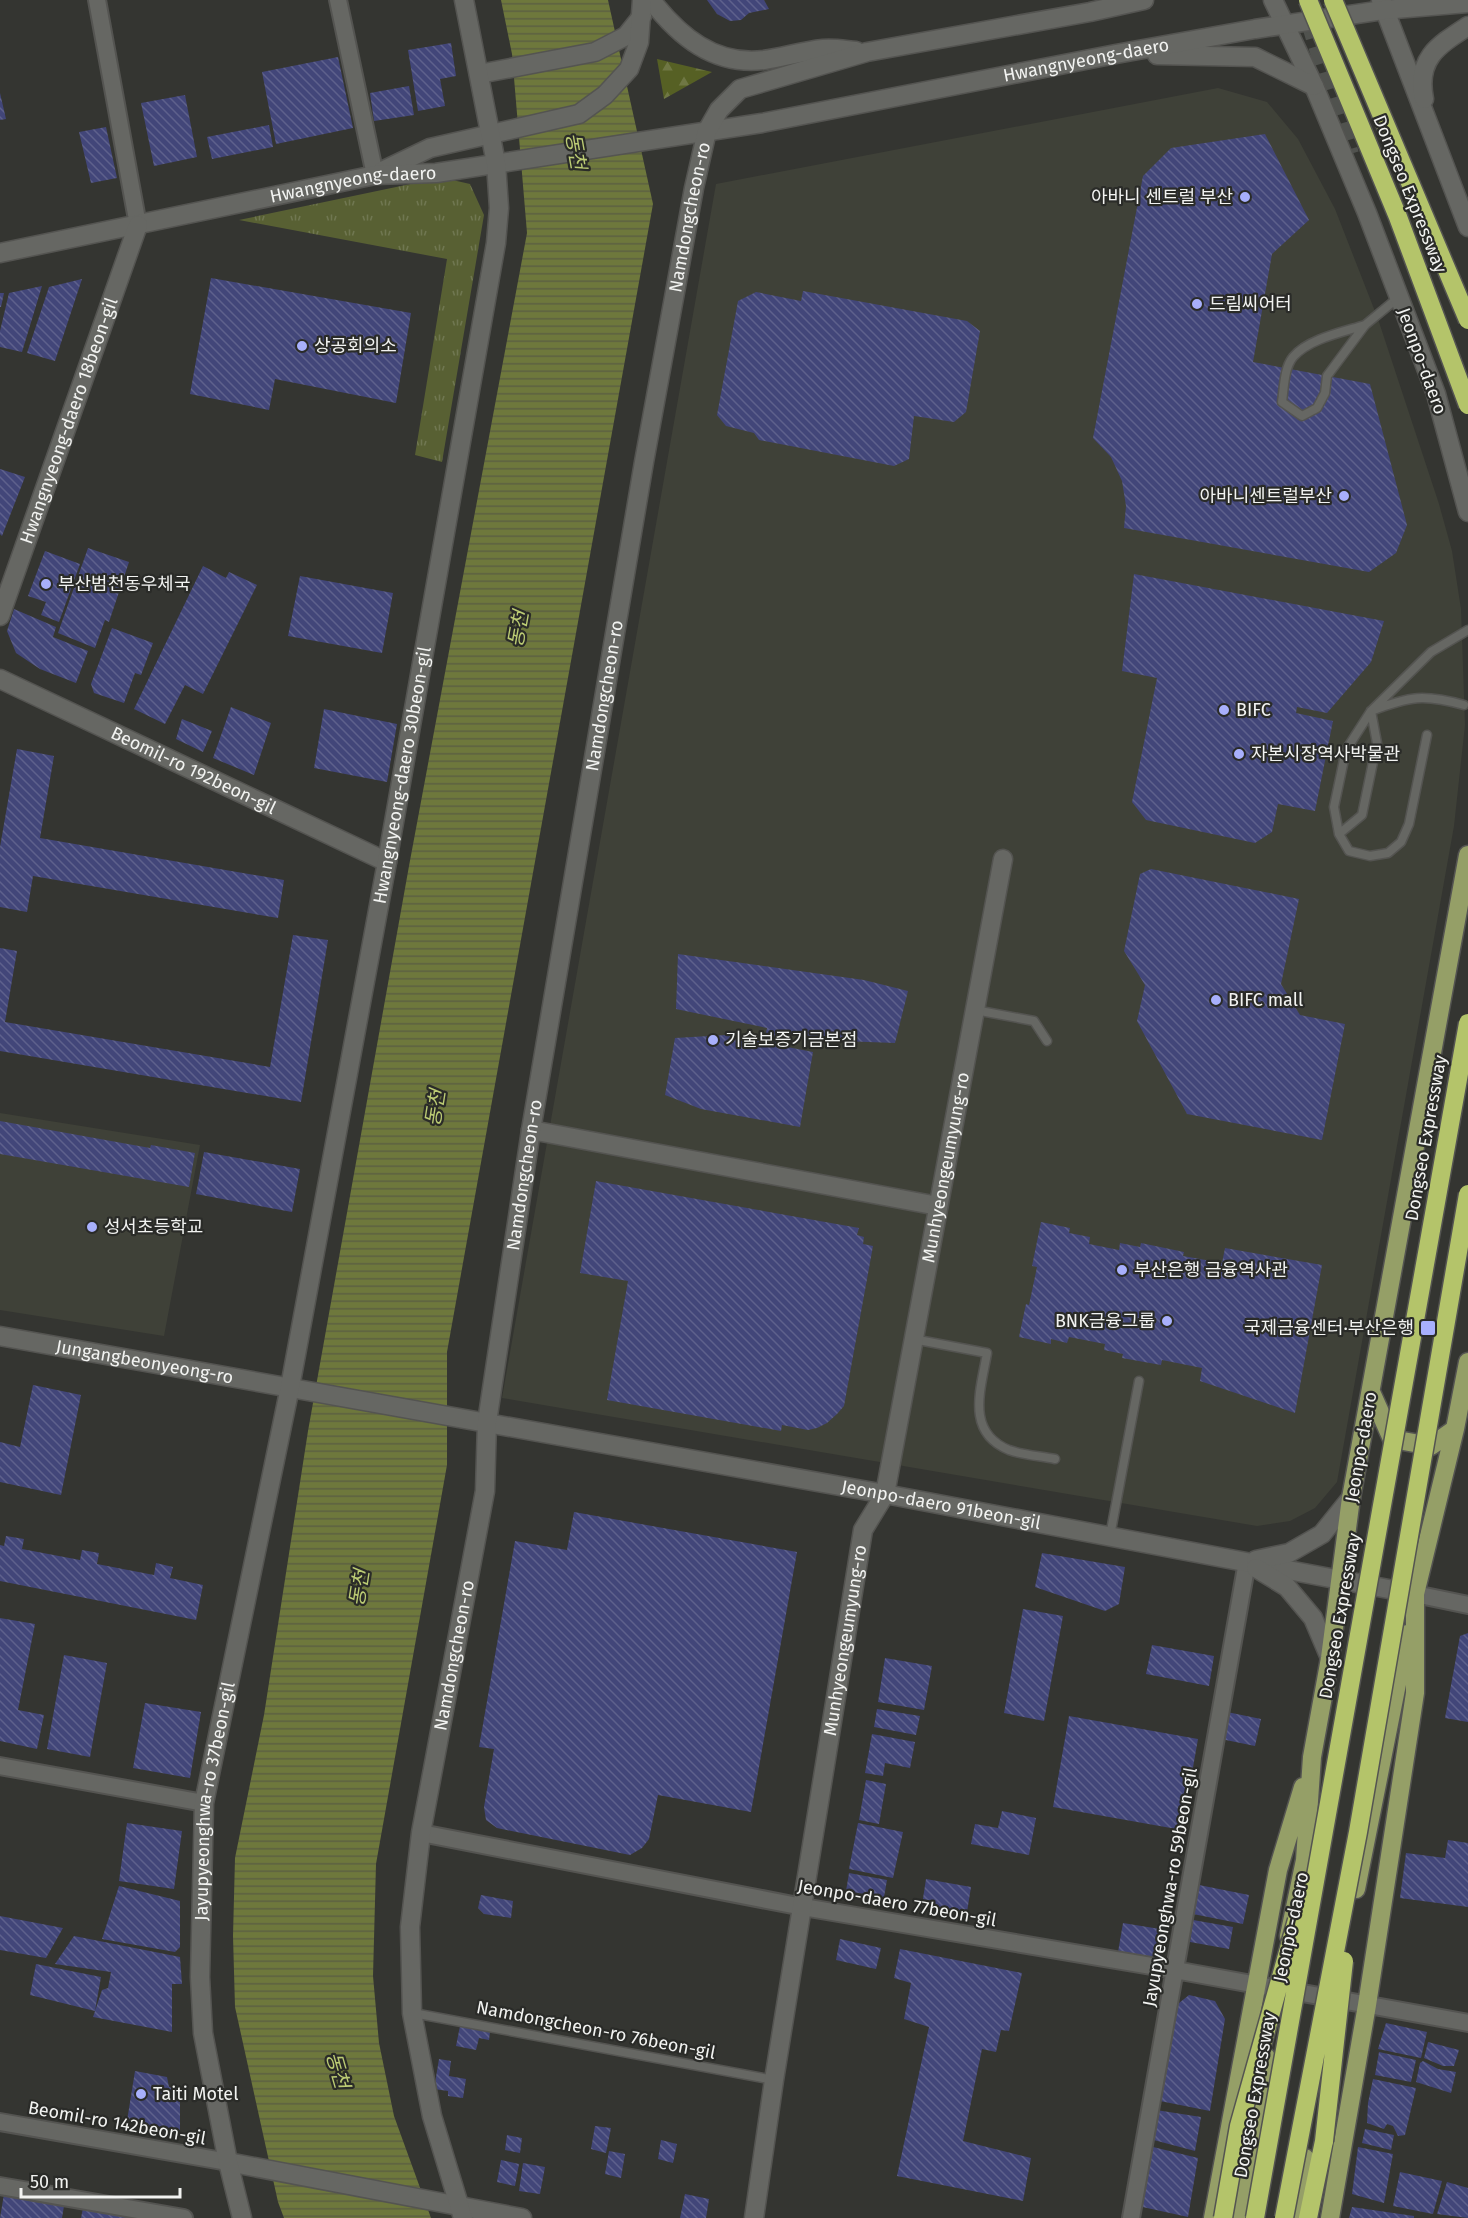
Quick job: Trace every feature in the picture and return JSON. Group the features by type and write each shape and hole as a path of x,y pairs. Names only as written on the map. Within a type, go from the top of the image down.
{"highway":[{"name":"Dongseo Expressway","path":"1308,0 1398,217 1468,405"},
{"name":"Dongseo Expressway","path":"1333,0 1468,320"},
{"name":"Dongseo Expressway","path":"1255,2218 1468,1023"},
{"path":"1284,2218 1358,1832 1468,1194"},
{"path":"1223,2218 1239,2126 1324,1823"},
{"path":"1308,2218 1324,2141 1358,1832"}],"main road":[{"name":"Hwangnyeong-daero 30beon-gil","path":"290,1387 387,862 496,243 499,208 496,163 464,0"},
{"path":"651,0 667,21 681,34 706,51 732,59 761,60 825,49 867,52"},
{"path":"1090,12 1118,0"},
{"path":"707,131 719,110 740,89 867,52 1090,12 1144,0"},
{"name":"Jeonpo-daero","path":"1273,0 1314,86 1367,213 1436,394 1468,512"},
{"path":"1284,0 1285,24"},
{"name":"Hwangnyeong-daero","path":"0,253 375,175 436,173 762,123 1116,54 1285,24 1380,3 1468,3"},
{"path":"1380,3 1468,227"},
{"path":"375,175 430,148 579,114 605,95 628,69 639,42 642,8"},
{"path":"479,74 595,52 626,36 642,8"},
{"path":"1431,134 1420,81 1430,55 1447,39 1468,26"},
{"path":"1116,54 1255,57 1314,86"},
{"name":"Namdongcheon-ro","path":"461,2212 432,2116 412,2013 410,1926 421,1833 485,1491 487,1422 531,1130 644,462 694,188 707,131"},
{"name":"Hwangnyeong-daero 18beon-gil","path":"0,616 138,225"},
{"name":"Beomil-ro 192beon-gil","path":"0,679 387,862"},
{"name":"Jeonpo-daero","path":"1236,2218 1278,1988 1305,1860 1312,1757 1330,1658 1351,1498 1468,855"},
{"name":"Munhyeongeumyung-ro","path":"754,2218 774,2080 804,1907 863,1530 885,1494 1003,859"},
{"path":"531,1130 938,1206"},
{"name":"Jungangbeonyeong-ro","path":"0,1336 465,1418"},
{"path":"1293,2218 1334,1998 1415,1594 1455,1429 1468,1362"},
{"name":"Jayupyeonghwa-ro 37beon-gil","path":"242,2218 236,2163 202,2034 200,1977 204,1803 290,1387"},
{"path":"1371,1392 1392,1439 1431,1446 1455,1429"},
{"name":"Jeonpo-daero 91beon-gil","path":"465,1418 1415,1594"},
{"path":"1247,1562 1289,1553 1322,1534 1351,1498"},
{"path":"1247,1562 1287,1587 1313,1618 1330,1658"},
{"path":"1330,2218 1367,2004 1415,1693 1415,1594"},
{"path":"1213,2218 1278,1870 1312,1757"},
{"path":"236,2163 433,2201 461,2212 522,2218"}],"street":[{"path":"97,0 138,225"},
{"path":"338,0 375,175"},
{"name":"Jayupyeonghwa-ro 59beon-gil","path":"1131,2218 1247,1562"},
{"path":"1415,1594 1468,1605"},
{"path":"0,1766 204,1803"},
{"name":"Jeonpo-daero 77beon-gil","path":"421,1833 804,1907 1256,1984 1468,2024"},
{"name":"Beomil-ro 142beon-gil","path":"0,2122 236,2163"},
{"path":"0,2186 184,2218"}],"lane":[{"path":"1365,325 1316,341 1293,357 1287,369 1282,402 1302,416 1317,408 1325,393 1327,376 1365,325 1399,297"},
{"path":"1427,735 1409,824 1401,842 1388,853 1370,856 1349,850 1339,834 1334,807 1346,750 1371,711 1431,652 1468,630"},
{"path":"1371,711 1400,700 1434,697 1464,705"},
{"path":"1339,834 1362,815 1377,743 1371,711"},
{"path":"975,1010 1034,1021 1047,1041"},
{"path":"913,1339 987,1353 978,1404 980,1421 990,1439 1010,1450 1054,1459"},
{"path":"1110,1536 1139,1381"},
{"name":"Namdongcheon-ro 76beon-gil","path":"412,2013 774,2080"}],"shaded area":[{"path":"1218,88 1267,102 1298,139 1335,209 1378,319 1439,504 1452,551 1461,609 1465,725 1454,826 1337,1482 1315,1508 1290,1521 1257,1526 502,1398 716,184"},
{"name":"성서초등학교","path":"0,1113 200,1145 164,1336 0,1310"}],"green space":[{"path":"657,59 712,72 664,99"},
{"path":"448,179 470,184 484,215 442,462 415,455 447,259 239,220 420,182"}],"water":[{"name":"동천","path":"501,0 608,0 653,204 447,1352 447,1465 376,1864 373,1976 379,2043 394,2116 431,2218 284,2218 278,2202 235,2007 233,1936 235,1858 264,1715 308,1431 409,866 527,233 512,54"}],"building":[{"path":"707,0 764,0 769,9 749,13 741,20 730,21 717,14"},
{"path":"451,43 456,76 440,79 445,106 418,111 408,50"},
{"path":"338,57 353,128 276,144 262,72"},
{"path":"409,86 414,115 374,121 370,93"},
{"path":"0,93 6,119 0,120"},
{"path":"185,95 197,157 154,166 141,103"},
{"path":"269,125 273,147 212,159 207,137"},
{"path":"106,127 117,178 91,183 79,132"},
{"path":"1265,134 1309,220 1272,254 1253,362 1370,384 1407,525 1396,553 1369,572 1124,528 1126,506 1122,481 1111,457 1093,438 1143,176 1171,148"},
{"name":"상공회의소","path":"211,278 411,313 396,403 275,379 269,410 190,394"},
{"path":"82,279 55,361 27,353 49,287"},
{"path":"42,286 22,352 0,347 0,331 9,293"},
{"path":"803,291 967,321 980,331 966,412 954,422 914,416 909,459 894,466 759,440 754,433 726,426 717,415 738,301 756,292 801,301"},
{"path":"0,293 4,293 1,307 0,307"},
{"path":"0,469 25,477 2,536 0,534"},
{"path":"88,548 129,562 109,622 105,620 95,648 58,633"},
{"path":"45,551 80,564 59,622 41,615 46,602 28,596"},
{"path":"203,566 226,578 229,572 257,585 203,694 185,685 165,724 134,709"},
{"name":"BIFC","path":"1134,574 1384,621 1371,662 1327,713 1297,707 1296,713 1333,721 1315,811 1278,804 1272,832 1255,843 1146,820 1132,802 1157,678 1122,671"},
{"path":"300,576 393,593 382,653 288,636"},
{"path":"14,609 56,627 53,637 88,651 76,683 40,669 16,653 7,631"},
{"path":"112,628 153,643 141,675 135,673 124,703 94,693 91,684"},
{"path":"231,707 271,723 254,775 213,758"},
{"path":"324,709 397,724 387,782 314,768"},
{"path":"182,719 212,731 203,752 176,739"},
{"path":"17,749 54,756 40,838 284,880 278,918 33,876 27,912 0,907 0,847"},
{"name":"BIFC mall","path":"1151,869 1299,899 1281,984 1300,1015 1345,1024 1322,1140 1187,1114 1137,1021 1145,985 1124,951 1140,874"},
{"path":"293,935 328,940 301,1102 0,1051 0,948 17,951 5,1022 270,1067"},
{"name":"기술보증기금본점","path":"678,954 864,980 908,991 895,1043 841,1041 779,1031 777,1045 813,1052 800,1127 701,1109 665,1095 675,1038 726,1035 764,1042 767,1028 676,1009"},
{"path":"0,1121 150,1148 151,1145 195,1153 189,1187 0,1154"},
{"path":"204,1152 300,1169 292,1212 196,1194"},
{"path":"596,1181 859,1228 857,1235 864,1237 863,1244 873,1246 844,1406 837,1414 817,1428 808,1430 782,1425 781,1431 607,1400 628,1281 580,1273"},
{"name":"BNK금융그룹","path":"1041,1222 1070,1228 1069,1233 1090,1237 1089,1244 1119,1250 1120,1243 1140,1247 1141,1243 1184,1252 1183,1256 1222,1263 1225,1248 1322,1265 1295,1413 1200,1381 1202,1368 1162,1360 1161,1365 1122,1358 1123,1354 1104,1350 1105,1344 1069,1337 1067,1343 1051,1339 1051,1344 1019,1337 1037,1267 1032,1266"},
{"path":"33,1385 81,1395 61,1495 0,1482 0,1442 20,1447"},
{"path":"574,1512 797,1552 751,1812 658,1795 649,1839 642,1848 630,1855 497,1828 486,1820 484,1807 494,1749 479,1747 515,1541 567,1550"},
{"path":"6,1536 24,1539 22,1549 80,1560 82,1550 99,1553 97,1564 154,1575 156,1563 173,1567 170,1578 203,1585 196,1620 0,1581 0,1545 4,1546"},
{"path":"1042,1553 1125,1567 1119,1604 1105,1611 1035,1587"},
{"path":"1023,1609 1063,1616 1044,1721 1004,1713"},
{"path":"0,1618 35,1624 18,1710 44,1715 37,1749 0,1741"},
{"path":"1468,1633 1468,1722 1445,1718 1460,1636"},
{"path":"1152,1645 1214,1656 1209,1686 1146,1674"},
{"path":"64,1655 107,1663 90,1757 47,1749"},
{"path":"885,1658 932,1666 924,1710 878,1702"},
{"path":"145,1703 201,1712 190,1778 133,1768"},
{"path":"877,1709 920,1716 916,1735 874,1727"},
{"path":"1227,1712 1261,1719 1255,1746 1221,1739"},
{"path":"1069,1716 1198,1739 1182,1830 1053,1807"},
{"path":"872,1734 915,1742 910,1768 885,1763 883,1776 865,1773"},
{"path":"866,1780 886,1784 879,1824 859,1820"},
{"path":"1002,1811 1036,1818 1029,1855 971,1844 975,1824 998,1828"},
{"path":"127,1823 182,1831 174,1889 119,1881"},
{"path":"858,1823 903,1832 893,1878 849,1869"},
{"path":"1448,1840 1468,1843 1468,1907 1400,1898 1406,1853 1445,1858"},
{"path":"849,1873 887,1880 884,1897 846,1891"},
{"path":"926,1879 971,1887 967,1912 922,1905"},
{"path":"1199,1885 1249,1895 1243,1924 1193,1914"},
{"path":"119,1886 180,1901 180,1947 175,1952 102,1939"},
{"path":"481,1895 513,1901 511,1918 484,1914 478,1908"},
{"path":"0,1916 63,1928 46,1958 0,1950"},
{"path":"1193,1920 1233,1927 1229,1949 1190,1942"},
{"path":"1123,1923 1166,1930 1163,1949 1149,1958 1118,1952"},
{"path":"74,1936 180,1957 182,1984 172,1984 172,2032 93,2017 102,1990 108,1988 111,1972 55,1964"},
{"path":"840,1939 881,1948 876,1969 836,1960"},
{"path":"900,1949 1022,1973 1009,2031 1001,2030 996,2052 982,2049 963,2141 1031,2158 1023,2201 897,2176 929,2027 904,2019 911,1983 894,1978"},
{"path":"36,1964 101,1977 95,2011 30,1995"},
{"path":"1189,1995 1215,2001 1225,2019 1210,2111 1160,2101 1174,2007"},
{"path":"1386,2023 1427,2032 1421,2058 1378,2049"},
{"path":"460,2026 490,2032 489,2040 479,2038 476,2050 456,2046"},
{"path":"1428,2042 1459,2050 1454,2066 1443,2066 1424,2058"},
{"path":"1379,2052 1416,2060 1411,2082 1375,2075"},
{"path":"439,2059 451,2061 449,2076 466,2079 463,2098 448,2096 448,2091 434,2089"},
{"path":"1423,2061 1438,2069 1456,2072 1451,2093 1416,2082 1420,2063"},
{"path":"135,2071 167,2077 169,2087 180,2089 180,2130 127,2121"},
{"path":"1373,2079 1416,2088 1405,2135 1398,2136 1393,2126 1387,2124 1384,2129 1367,2123"},
{"path":"1156,2110 1201,2117 1195,2151 1150,2139"},
{"path":"595,2126 611,2128 606,2153 591,2149"},
{"path":"1365,2129 1394,2135 1391,2150 1362,2143"},
{"path":"507,2135 522,2138 520,2153 505,2150"},
{"path":"661,2140 677,2144 673,2163 658,2159"},
{"path":"1149,2146 1198,2158 1188,2217 1138,2206"},
{"path":"1358,2147 1393,2154 1384,2203 1352,2194"},
{"path":"609,2151 625,2154 621,2178 605,2174"},
{"path":"501,2160 519,2164 515,2186 497,2182"},
{"path":"523,2163 545,2167 540,2194 519,2191"},
{"path":"1400,2172 1442,2181 1433,2214 1393,2206"},
{"path":"1447,2182 1468,2188 1468,2218 1437,2214"},
{"path":"4,2194 64,2206 62,2218 0,2218"},
{"path":"685,2194 709,2199 706,2218 680,2218"},
{"path":"1352,2207 1414,2216 1414,2218 1349,2218"},
{"path":"83,2208 132,2217 132,2218 81,2218"}],"tunnel":[{"path":"1311,20 1350,154"}],"place":[{"name":"아바니 센트럴 부산","path":"1245,197"},
{"name":"드림씨어터","path":"1197,304"},
{"name":"상공회의소","path":"302,346"},
{"name":"아바니센트럴부산","path":"1344,496"},
{"name":"부산범천동우체국","path":"46,584"},
{"name":"BIFC","path":"1224,710"},
{"name":"자본시장역사박물관","path":"1239,754"},
{"name":"BIFC mall","path":"1216,1000"},
{"name":"기술보증기금본점","path":"713,1040"},
{"name":"성서초등학교","path":"92,1227"},
{"name":"부산은행 금융역사관","path":"1122,1270"},
{"name":"BNK금융그룹","path":"1167,1321"},
{"name":"국제금융센터·부산은행","path":"1428,1328"},
{"name":"Taiti Motel","path":"141,2094"}]}
